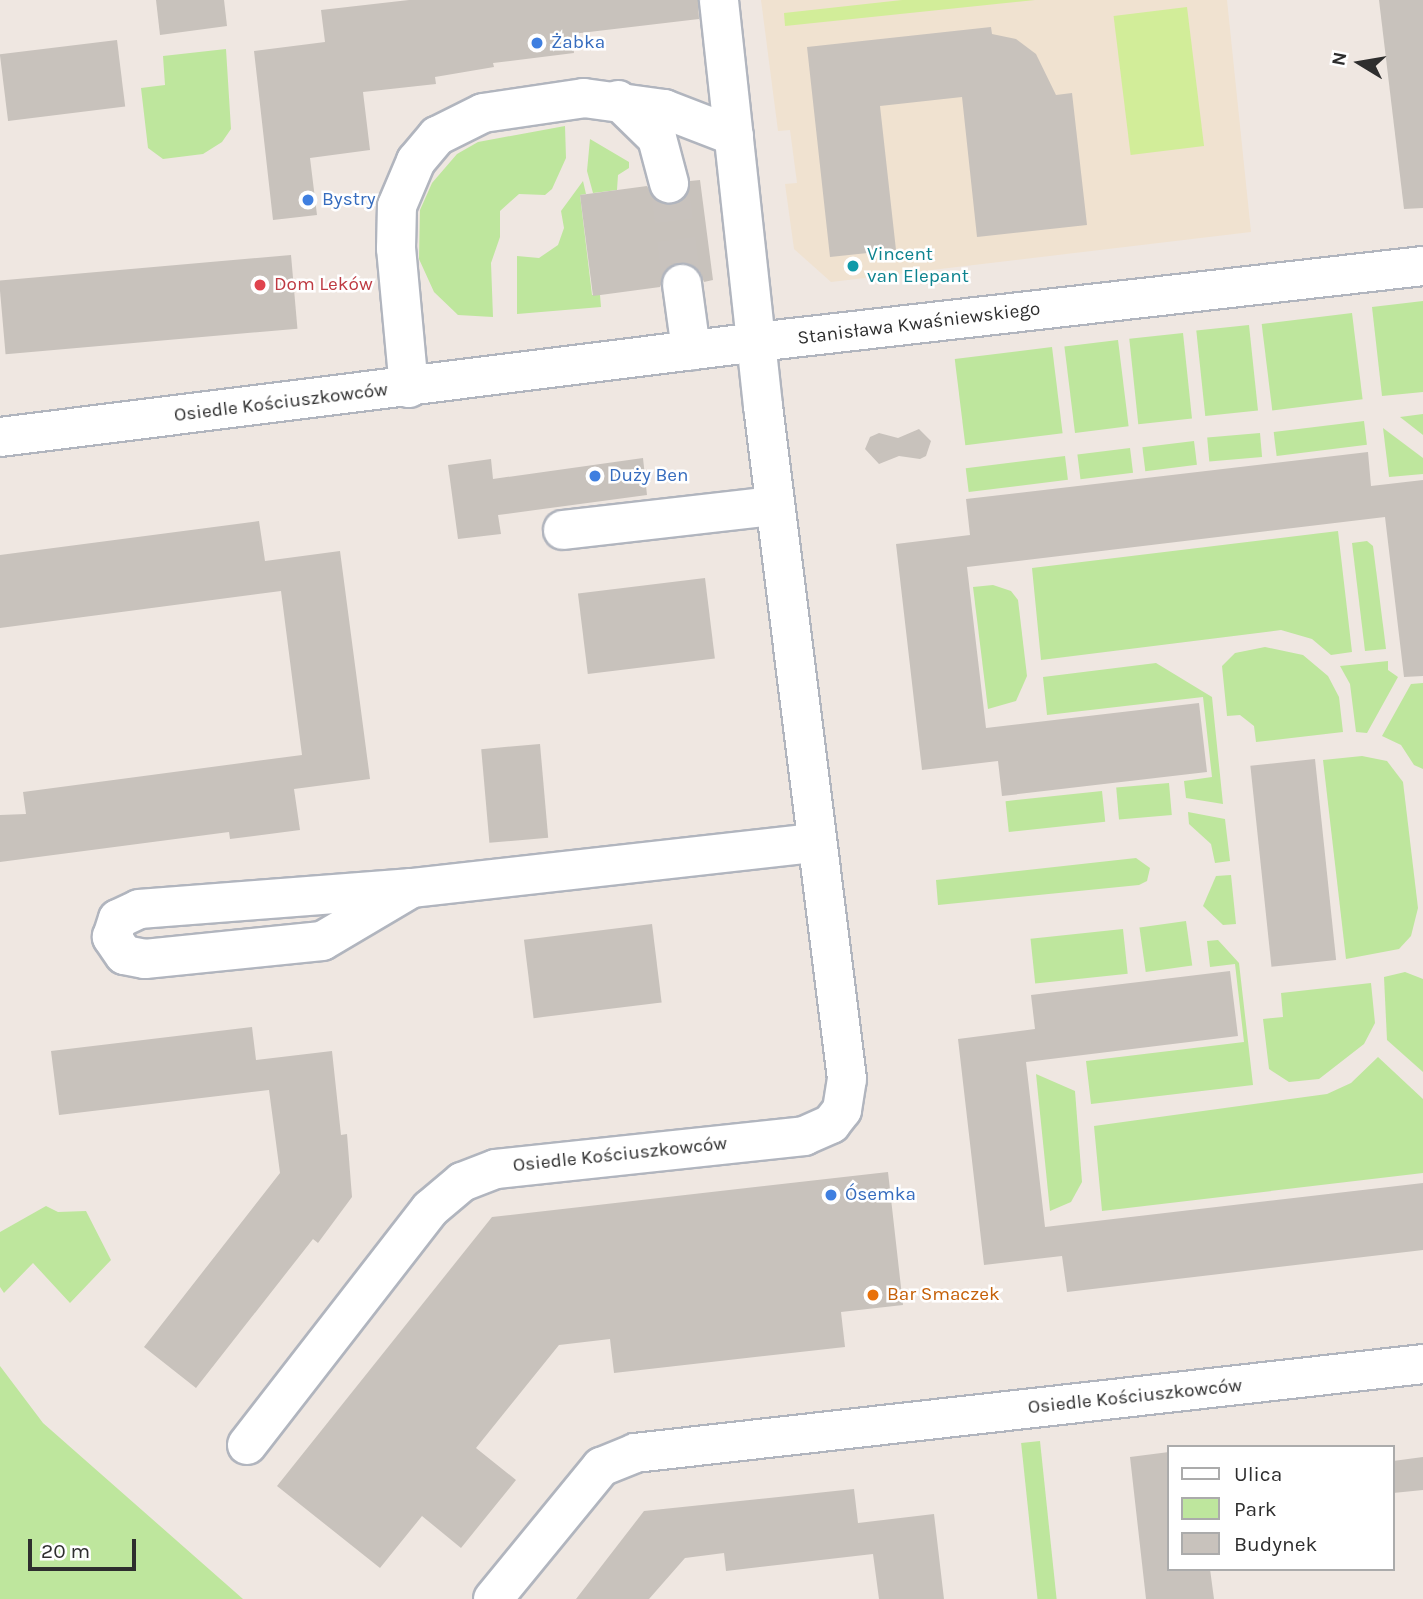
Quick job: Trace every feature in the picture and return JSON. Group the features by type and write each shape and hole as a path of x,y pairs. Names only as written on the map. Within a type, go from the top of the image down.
{"street":[{"path":"719,0 757,342"},
{"name":"Osiedle Kościuszkowców","path":"0,436 409,388 396,216 401,190 425,148 450,126 483,113 575,99 618,100 677,113 734,136"},
{"path":"618,100 657,138 669,183"},
{"name":"Stanisława Kwaśniewskiego","path":"409,388 757,342 1423,266"},
{"path":"682,284 691,350"},
{"name":"Osiedle Kościuszkowców","path":"247,1445 430,1209 462,1182 496,1169 804,1136 837,1118 847,1079 815,843 757,342"},
{"path":"564,530 775,506"},
{"path":"412,888 322,941 145,959 124,955 113,937 118,919 139,909 412,888 815,843"},
{"name":"Osiedle Kościuszkowców","path":"493,1599 601,1467 635,1453 1423,1364"}],"shaded area":[{"path":"761,0 1227,0 1251,232 831,282 794,249 785,184 797,183 790,130 778,131"}],"green space":[{"path":"902,0 1035,0 785,26 784,13"},
{"path":"1187,7 1204,146 1131,155 1114,16"},
{"path":"226,49 231,129 222,142 203,154 163,159 148,148 141,88 165,85 163,56"},
{"path":"565,126 566,158 552,189 545,195 519,194 500,211 500,237 491,263 493,317 458,315 434,292 419,259 420,210 432,183 457,154 478,142"},
{"path":"590,139 629,162 629,168 618,175 617,190 593,193 587,171"},
{"path":"583,181 586,194 580,195 592,295 600,295 601,307 517,314 517,256 539,258 558,245 564,228 561,211"},
{"path":"1423,301 1423,392 1382,396 1372,307"},
{"path":"1352,313 1363,399 1272,410 1262,324"},
{"path":"1249,325 1258,411 1205,416 1196,331"},
{"path":"1183,333 1192,419 1138,424 1129,339"},
{"path":"1118,340 1129,426 1075,433 1064,347"},
{"path":"1052,347 1063,433 965,445 955,359"},
{"path":"1423,414 1423,435 1400,417"},
{"path":"1364,421 1367,445 1277,456 1274,432"},
{"path":"1383,428 1423,458 1423,474 1389,477"},
{"path":"1260,433 1262,457 1209,462 1207,438"},
{"path":"1194,441 1197,465 1145,471 1142,447"},
{"path":"1130,448 1133,473 1080,479 1077,454"},
{"path":"1065,456 1068,480 969,492 966,468"},
{"path":"1338,531 1352,652 1331,655 1312,639 1281,630 1041,660 1032,568"},
{"path":"1367,541 1373,546 1386,649 1365,651 1352,543"},
{"path":"993,585 1011,591 1018,600 1027,676 1016,701 988,709 973,587"},
{"path":"1265,647 1303,655 1328,676 1339,697 1343,732 1256,742 1254,726 1240,715 1227,716 1222,666 1235,653"},
{"path":"1388,661 1388,670 1398,677 1367,733 1356,732 1350,684 1340,666"},
{"path":"1156,663 1212,697 1223,804 1186,798 1184,781 1212,777 1203,697 1047,715 1043,677"},
{"path":"1423,683 1423,769 1414,765 1401,745 1382,736 1411,684"},
{"path":"1362,756 1387,761 1403,782 1418,908 1411,936 1399,949 1346,959 1323,760"},
{"path":"1169,783 1172,815 1119,819 1116,788"},
{"path":"1102,791 1105,822 1009,832 1006,801"},
{"path":"1188,812 1225,819 1230,861 1215,863 1211,844 1189,824"},
{"path":"1136,858 1150,868 1147,881 1139,885 938,905 936,880"},
{"path":"1231,875 1236,924 1223,925 1203,906 1216,876"},
{"path":"1186,921 1192,966 1146,972 1139,928"},
{"path":"1123,929 1128,974 1035,983 1031,939"},
{"path":"1218,940 1239,963 1253,1085 1091,1104 1086,1061 1244,1042 1235,964 1210,967 1207,941"},
{"path":"1405,972 1423,979 1423,1072 1387,1040 1384,977"},
{"path":"1371,983 1375,1023 1364,1044 1319,1079 1289,1082 1269,1069 1263,1019 1283,1017 1281,993"},
{"path":"1378,1057 1423,1099 1423,1173 1102,1211 1094,1126 1327,1094 1351,1083"},
{"path":"1036,1074 1075,1091 1082,1182 1071,1202 1050,1211"},
{"path":"46,1206 58,1212 86,1211 111,1260 70,1303 33,1263 4,1293 0,1287 0,1232"},
{"path":"0,1366 43,1423 243,1599 0,1599"},
{"path":"1040,1441 1057,1599 1038,1599 1021,1443"}],"building":[{"path":"156,0 224,0 227,26 160,35"},
{"path":"409,0 698,0 699,19 572,34 574,53 493,63 494,67 435,77 436,84 363,92 370,150 310,158 317,215 273,220 254,51 325,42 321,10"},
{"path":"1379,0 1423,0 1423,208 1404,209"},
{"path":"991,27 992,34 1016,39 1036,54 1056,95 1072,93 1087,225 977,237 962,97 880,106 896,250 830,257 807,47"},
{"path":"117,40 125,107 8,121 0,54"},
{"path":"700,180 713,280 704,282 699,270 680,262 668,267 660,287 593,296 580,195 647,186 654,199 674,204 685,198 690,181"},
{"path":"291,255 297,329 6,354 0,280"},
{"path":"919,429 931,441 926,456 920,459 899,456 879,464 865,449 870,437 879,433 898,438"},
{"path":"1368,452 1371,486 1423,480 1423,676 1404,677 1385,517 967,567 986,728 1199,703 1207,772 1002,796 998,761 922,770 896,544 970,535 966,499"},
{"path":"643,458 647,495 498,515 501,534 458,539 448,465 491,459 493,479"},
{"path":"259,521 265,561 340,551 370,779 294,789 300,830 230,839 229,832 0,862 0,815 26,814 23,792 302,755 281,591 0,628 0,555"},
{"path":"705,578 715,658 588,674 578,594"},
{"path":"540,744 548,838 489,843 481,749"},
{"path":"1315,759 1336,960 1271,967 1250,766"},
{"path":"652,924 662,1002 534,1018 524,940"},
{"path":"1230,971 1238,1036 1026,1062 1045,1227 1423,1183 1423,1250 1067,1292 1062,1256 984,1265 958,1039 1035,1029 1031,995"},
{"path":"252,1027 256,1060 332,1051 341,1135 347,1134 352,1197 318,1243 313,1239 196,1388 144,1347 280,1173 269,1090 59,1115 51,1051"},
{"path":"888,1172 903,1305 841,1312 845,1347 614,1373 610,1339 559,1345 476,1448 516,1480 461,1548 422,1516 380,1568 277,1486 492,1217"},
{"path":"1168,1452 1168,1571 1210,1571 1214,1599 1146,1599 1130,1457"},
{"path":"1423,1457 1423,1490 1395,1493 1395,1461"},
{"path":"854,1489 858,1523 934,1514 944,1599 879,1599 873,1554 726,1571 724,1553 685,1558 649,1599 576,1599 644,1511"}],"tunnel":[{"path":"669,183 682,284"}],"place":[{"name":"Żabka","path":"537,43"},
{"name":"Bystry","path":"308,200"},
{"name":"Vincent van Elepant","path":"853,266"},
{"name":"Dom Leków","path":"260,285"},
{"name":"Duży Ben","path":"595,476"},
{"name":"Ósemka","path":"831,1195"},
{"name":"Bar Smaczek","path":"873,1295"}]}
